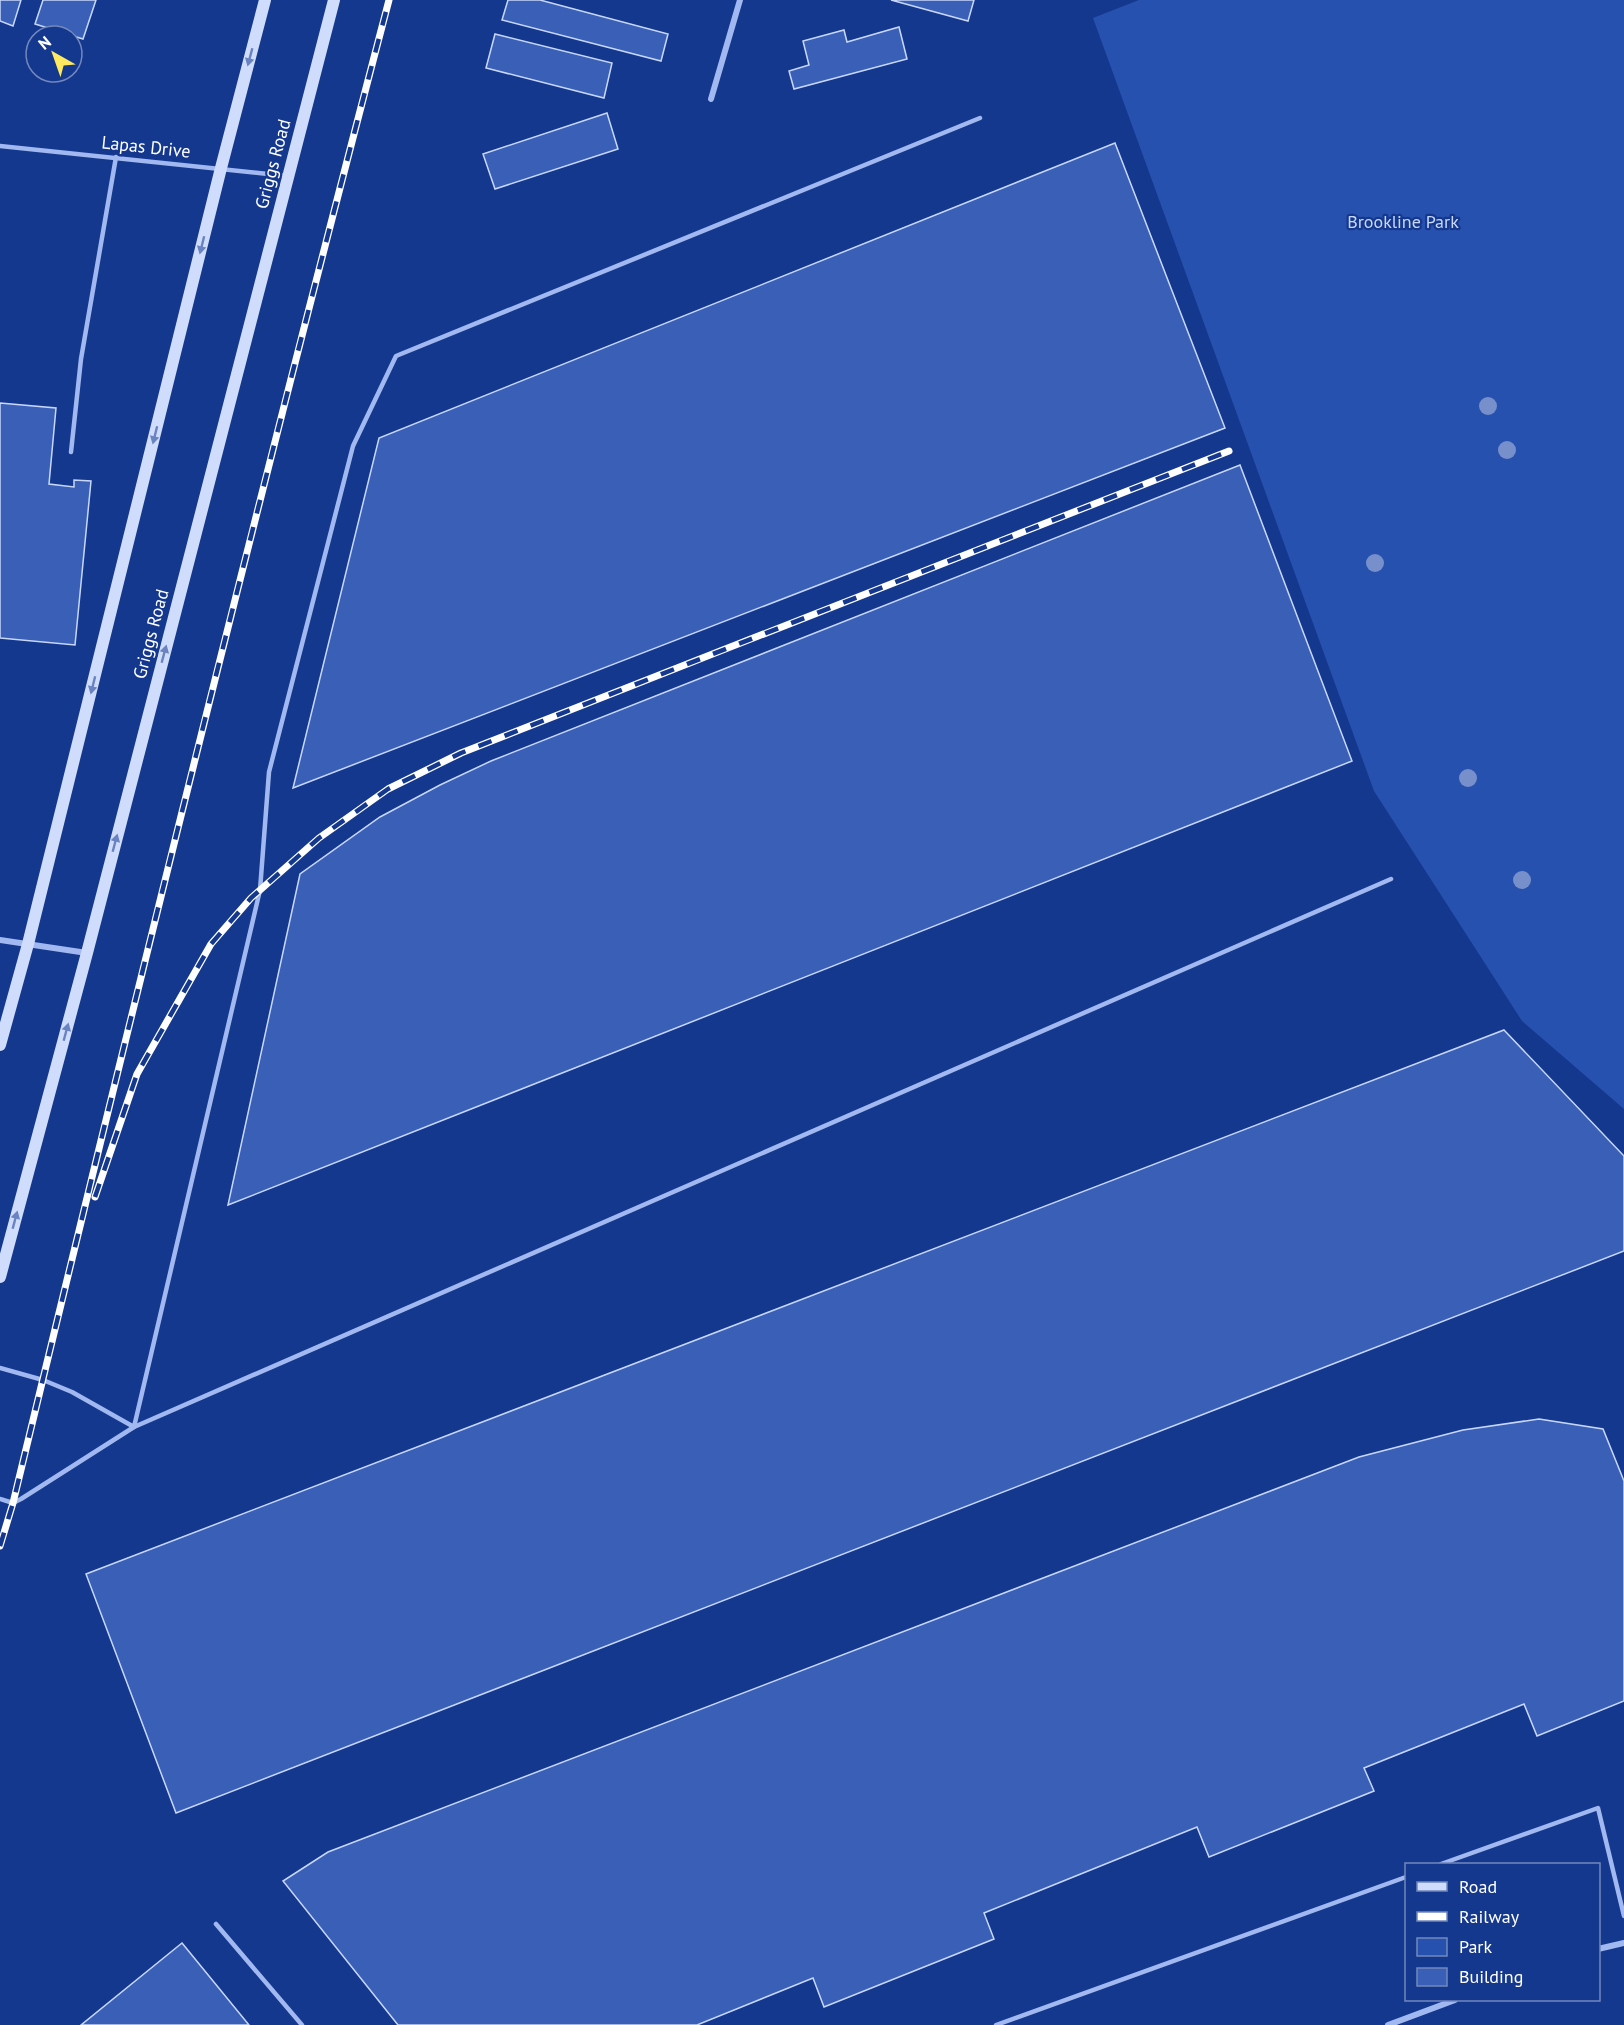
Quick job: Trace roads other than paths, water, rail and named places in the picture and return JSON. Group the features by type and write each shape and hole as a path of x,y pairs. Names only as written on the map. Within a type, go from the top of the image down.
{"main road":[{"path":"0,1045 28,944 265,0"},
{"name":"Griggs Road","path":"0,1277 87,953 334,0"}],"street":[{"path":"711,99 740,0"},
{"path":"0,940 87,953"},
{"path":"1600,1949 1624,1943"},
{"path":"1388,2025 1452,2001"}],"lane":[{"path":"134,1427 260,890 269,772 353,446 396,356 980,118"},
{"name":"Lapas Drive","path":"0,146 289,176"},
{"path":"71,452 81,359 116,157"},
{"path":"0,1499 13,1503 21,1499 134,1427 1391,879"},
{"path":"0,1368 43,1380 72,1392 134,1427"},
{"path":"1444,1863 1598,1808 1624,1916"},
{"path":"996,2025 1405,1878"},
{"path":"216,1924 302,2025"}],"railway":[{"path":"0,1546 13,1503 244,562 389,0"},
{"path":"95,1197 137,1074 211,944 251,898 319,838 388,789 461,753 1229,451"}],"park label":[{"name":"Brookline Park","path":"1403,222"}]}
